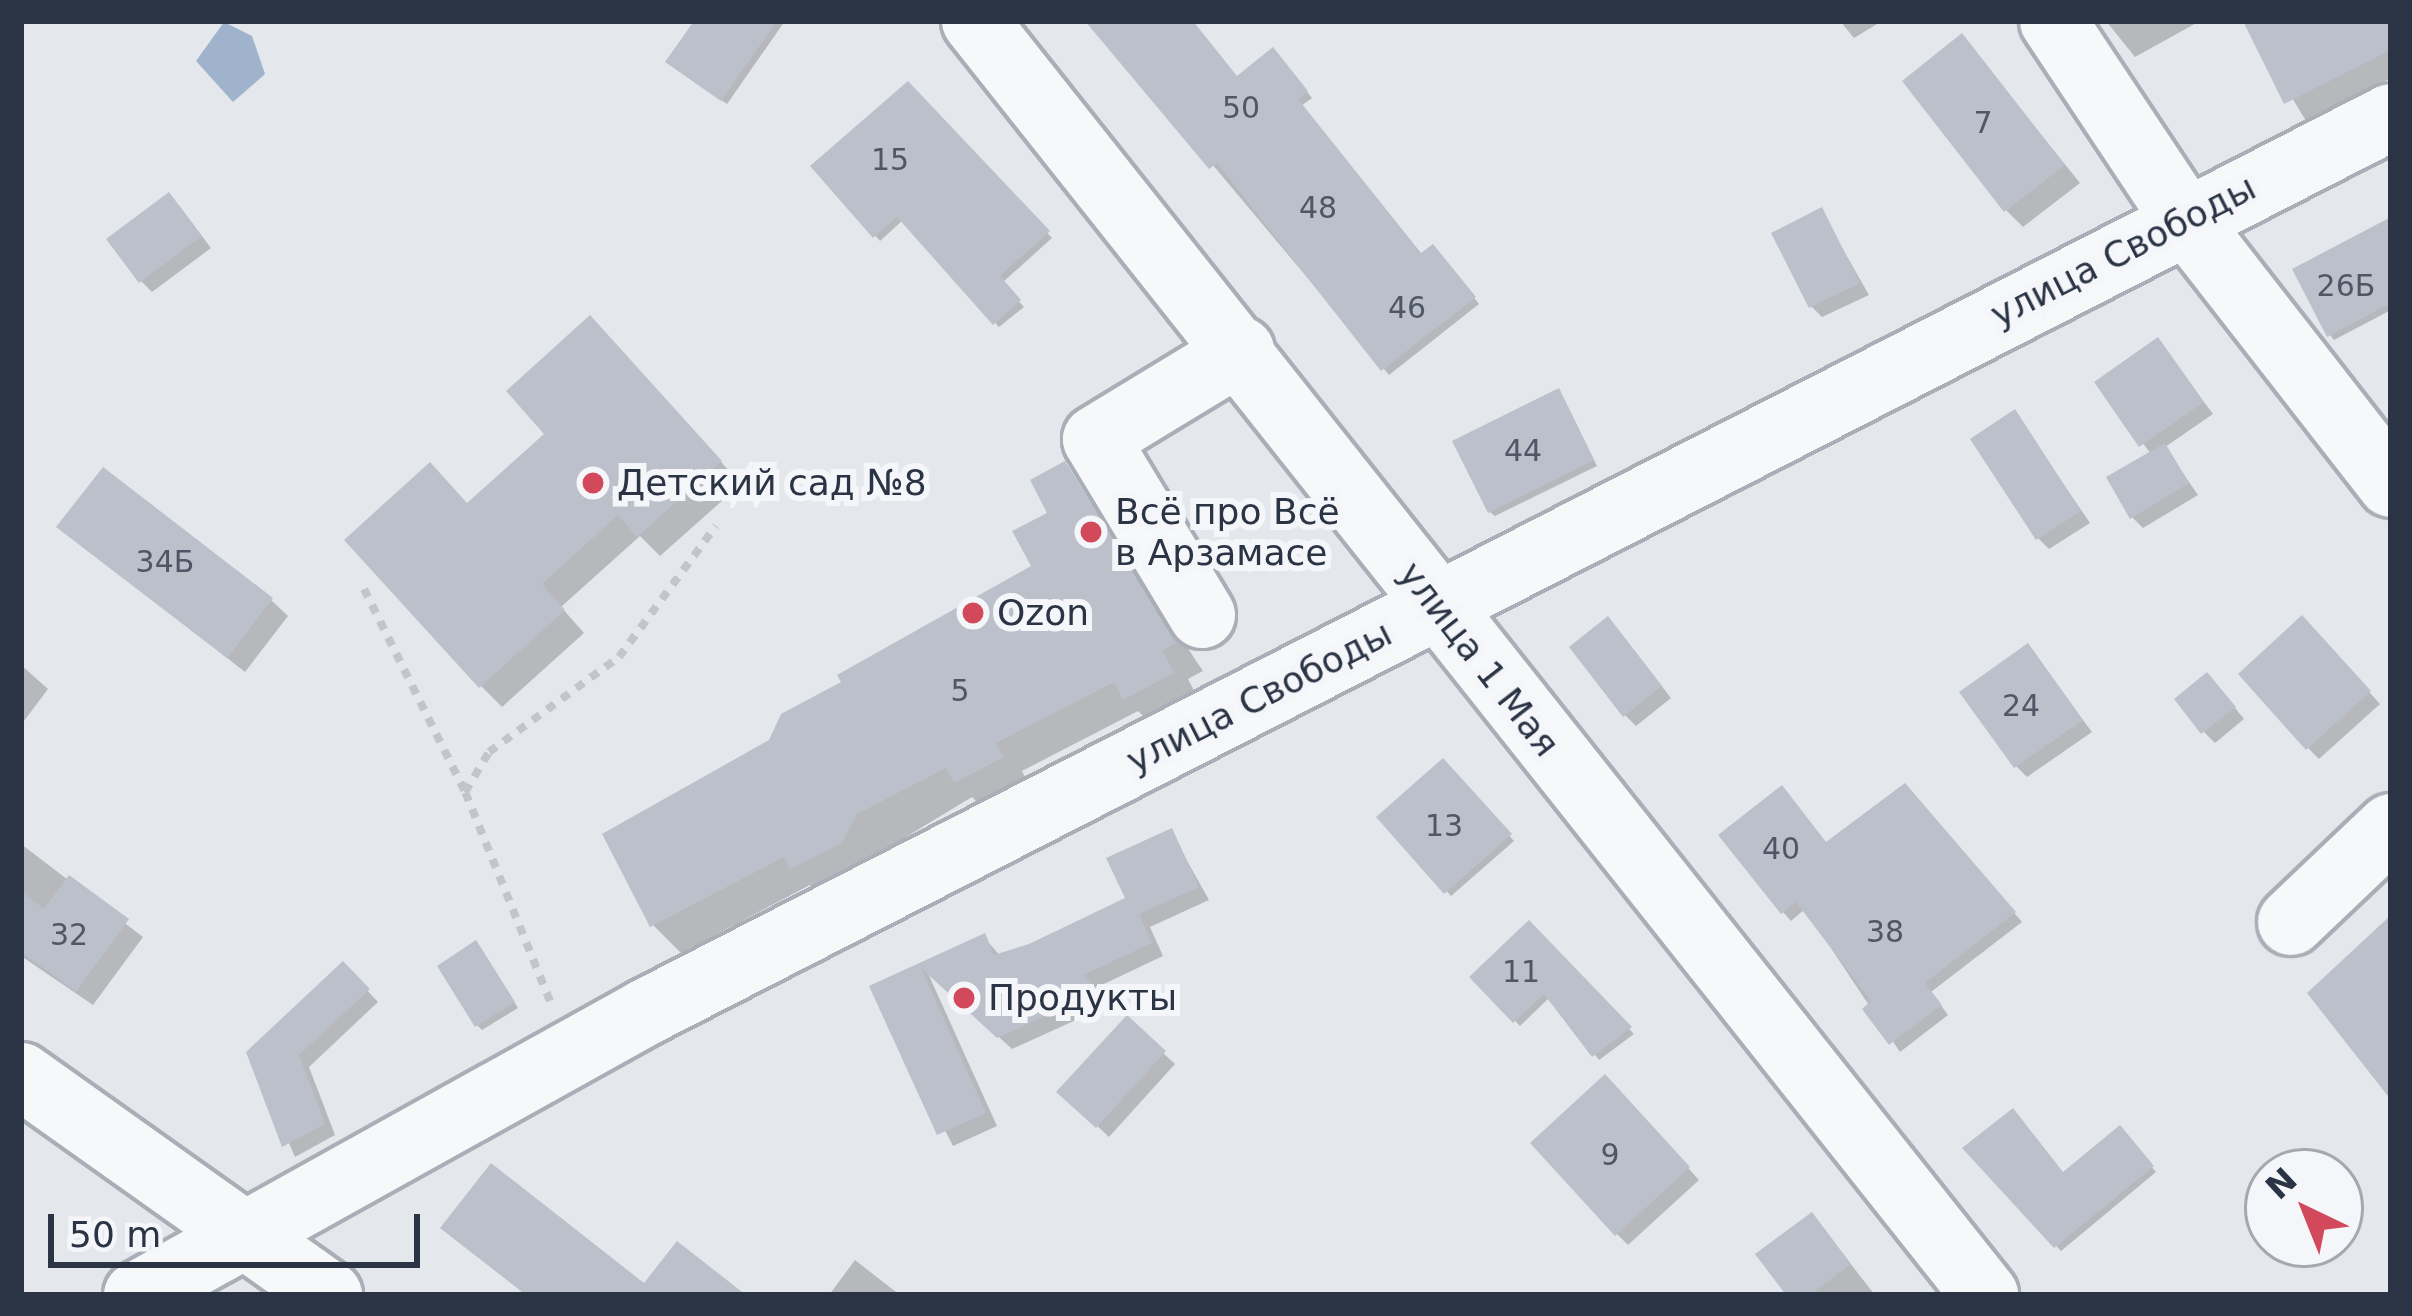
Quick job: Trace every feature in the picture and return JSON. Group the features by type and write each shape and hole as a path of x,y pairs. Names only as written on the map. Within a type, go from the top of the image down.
{"street":[{"name":"улица 1 Мая","path":"975,21 1985,1295"},
{"path":"2053,21 2183,218 2391,484"},
{"name":"улица Свободы","path":"137,1295 243,1241 311,1190 2183,218 2391,117"},
{"path":"1202,615 1096,439 1241,351"},
{"path":"2291,922 2391,827"},
{"path":"21,1076 243,1241 329,1295"}],"path":[{"path":"465,791 488,752 620,657 716,526"},
{"path":"364,589 465,791 557,1018"}],"water":[{"path":"224,22 252,36 265,74 233,102 196,61"}],"building":[{"path":"694,21 777,21 721,101 665,62"},
{"path":"1085,21 1193,21 1237,76 1273,47 1308,91 1298,99 1421,253 1433,244 1476,297 1381,371 1217,163 1209,169"},
{"path":"2243,21 2391,21 2391,50 2284,104"},
{"path":"1962,33 2065,165 2004,212 1902,81"},
{"path":"908,81 1050,231 1000,276 1021,300 993,325 897,217 873,238 810,166"},
{"path":"169,192 202,236 139,283 106,239"},
{"path":"1822,207 1860,283 1809,308 1771,233"},
{"path":"2391,217 2391,303 2327,337 2292,269"},
{"name":"Детский сад №8","path":"590,315 722,461 637,537 618,515 542,584 565,610 479,688 344,540 430,462 467,503 544,434 506,391"},
{"path":"2158,337 2204,402 2139,447 2094,382"},
{"path":"1559,388 1594,460 1488,513 1452,441"},
{"path":"2015,409 2081,511 2036,540 1970,439"},
{"path":"2165,443 2189,483 2130,519 2106,477"},
{"path":"1065,461 1178,642 1162,650 1174,673 1123,700 1114,682 996,743 1004,757 954,783 946,768 857,814 842,843 790,869 784,857 650,927 602,834 769,740 781,714 841,682 837,675 1031,566 1012,531 1047,513 1030,480"},
{"path":"103,467 273,598 227,658 56,527"},
{"path":"2302,615 2371,691 2306,750 2238,674"},
{"path":"1608,616 1662,686 1623,717 1569,647"},
{"path":"2028,643 2083,720 2014,768 1959,692"},
{"path":"2207,672 2236,707 2201,734 2174,699"},
{"path":"1443,758 1512,834 1444,894 1376,817"},
{"path":"1905,783 2016,912 1925,983 1942,1005 1889,1045 1862,1009 1871,1001 1796,902 1781,914 1718,835 1782,785 1826,842"},
{"path":"1172,828 1199,887 1139,914 1152,943 1083,975 1100,991 997,1038 921,968 986,1113 937,1135 869,986 985,933 994,955 1029,944 1125,898 1106,858"},
{"path":"69,875 129,919 76,992 21,952 21,891 44,909"},
{"path":"2391,915 2391,1100 2307,993"},
{"path":"1529,920 1632,1027 1592,1057 1544,994 1513,1023 1469,977"},
{"path":"476,940 515,1002 475,1027 437,966"},
{"path":"343,961 370,989 299,1055 325,1124 282,1147 246,1052"},
{"path":"1127,1015 1166,1051 1096,1128 1056,1092"},
{"path":"1605,1074 1690,1167 1615,1236 1530,1143"},
{"path":"2013,1108 2063,1172 2120,1125 2154,1166 2054,1248 1962,1148"},
{"path":"491,1163 644,1283 677,1241 746,1295 526,1295 440,1228"},
{"path":"1812,1212 1851,1264 1810,1295 1786,1295 1755,1254"}],"place":[{"name":"Детский сад №8","path":"593,483"},
{"name":"Всё про Всё в Арзамасе","path":"1091,532"},
{"name":"Ozon","path":"973,613"},
{"name":"Продукты","path":"964,998"}]}
